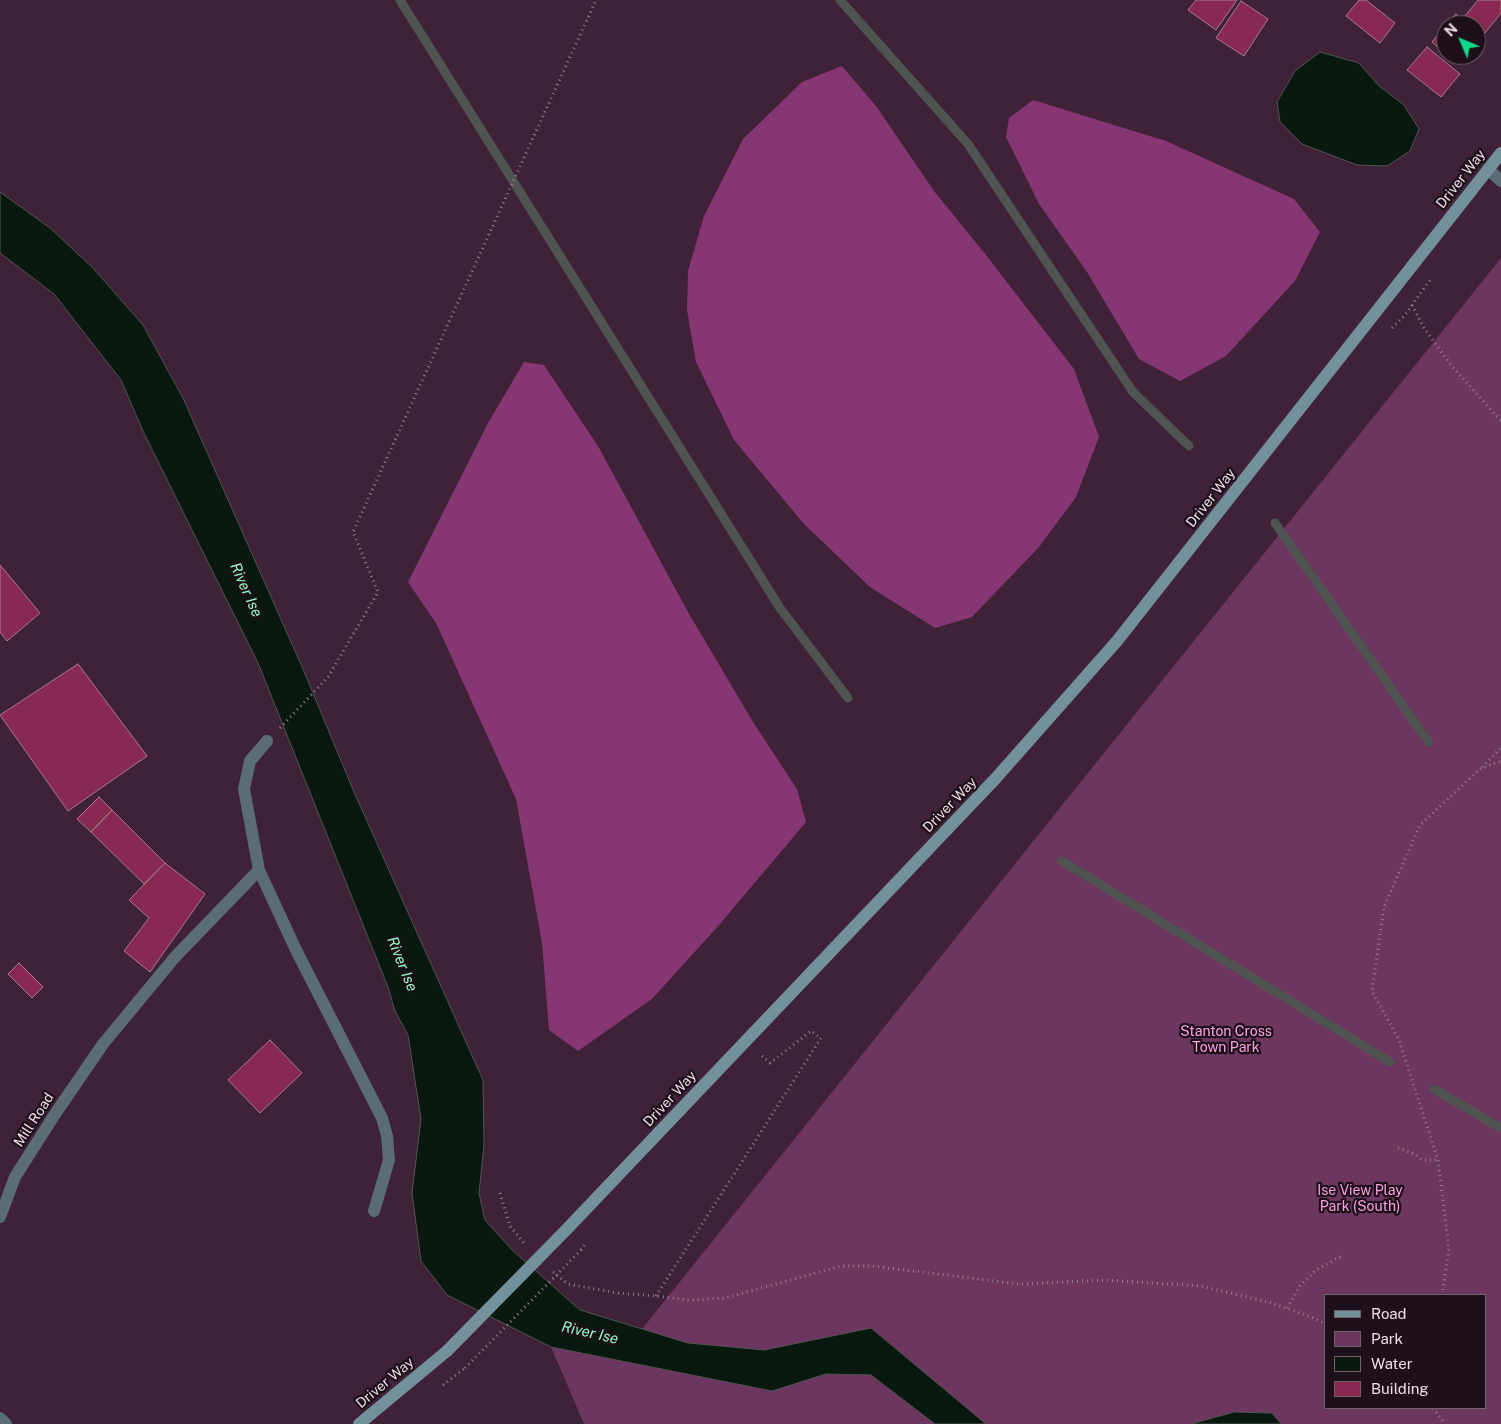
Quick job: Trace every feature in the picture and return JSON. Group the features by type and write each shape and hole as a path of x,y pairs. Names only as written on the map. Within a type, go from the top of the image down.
{"main road":[{"name":"Driver Way","path":"359,1424 447,1351 566,1230 996,778 1117,641 1501,153"}],"street":[{"path":"1488,169 1501,181"},
{"path":"267,741 250,761 244,789 259,870 296,950 382,1118 387,1136 389,1160 374,1211"},
{"name":"Mill Road","path":"0,1217 15,1177 103,1044 175,957 259,870"},
{"path":"0,1418 6,1424"}],"path":[{"path":"267,741 328,678 378,592 353,532 596,0"},
{"path":"1412,305 1424,328 1451,365 1501,421"},
{"path":"1442,1294 1449,1249 1438,1160 1399,1040 1372,991 1384,907 1420,825 1501,748"},
{"path":"1480,769 1501,760"},
{"path":"759,1053 770,1063 811,1030 821,1038 656,1296 688,1300 725,1298 841,1266 872,1266 1020,1284 1106,1280 1200,1286 1269,1302 1324,1323"},
{"path":"1398,1148 1414,1154 1422,1160 1438,1160"},
{"path":"465,1368 581,1250"},
{"path":"1287,1308 1300,1286 1316,1270 1343,1255"},
{"path":"1434,1409 1445,1424"}],"green space":[{"name":"Stanton Cross Town Park","path":"1501,258 1501,1424 968,1424 871,1351 749,1367 634,1343 642,1329"},
{"path":"551,1347 772,1391 826,1374 871,1375 935,1424 584,1424"}],"shaded area":[{"path":"842,66 876,106 934,191 1074,369 1099,437 1076,497 1039,547 972,617 935,628 870,587 804,524 734,440 696,362 687,310 688,271 704,216 743,139 802,82"},
{"path":"1033,100 1166,141 1294,199 1320,232 1295,281 1226,356 1180,381 1139,359 1087,272 1039,204 1006,137 1009,118"},
{"path":"524,362 544,365 598,446 688,612 753,722 797,789 806,822 720,924 652,999 578,1051 549,1030 542,943 516,799 436,623 408,582 488,423"}],"water":[{"path":"1320,52 1359,63 1378,85 1404,105 1419,129 1410,151 1387,166 1357,165 1302,144 1280,122 1277,102 1295,71"},
{"name":"River Ise","path":"0,192 50,228 93,268 143,325 183,398 303,669 354,792 483,1080 484,1145 479,1193 485,1220 512,1250 580,1310 688,1343 764,1350 871,1328 986,1424 935,1424 871,1375 826,1374 772,1391 551,1347 447,1295 421,1261 412,1193 421,1119 408,1035 395,1011 388,987 258,663 143,431 121,380 54,294 0,253"},
{"path":"1234,1412 1272,1413 1281,1424 1191,1424"}],"building":[{"path":"1196,0 1237,0 1216,30 1188,10"},
{"path":"1359,0 1366,0 1395,23 1380,43 1346,16"},
{"path":"1478,0 1501,0 1501,13 1486,32 1486,15 1466,15"},
{"path":"1241,1 1268,19 1244,56 1216,38"},
{"path":"1436,37 1436,45 1432,42"},
{"path":"1427,47 1436,54 1436,65 1449,65 1460,74 1441,97 1407,70"},
{"path":"0,565 40,613 7,641 0,632"},
{"path":"78,664 147,756 68,811 0,715"},
{"path":"99,797 112,810 91,832 77,819"},
{"path":"112,810 165,863 144,884 91,832"},
{"path":"165,863 205,894 150,972 124,951 149,918 129,900"},
{"path":"19,963 43,987 32,998 8,974"},
{"path":"270,1040 302,1073 260,1113 228,1080"}],"waterway":[{"path":"400,0 780,608 848,698"},
{"path":"840,0 968,144 1133,392 1189,446"},
{"path":"1275,523 1429,743"},
{"path":"1062,861 1390,1062"},
{"path":"1434,1089 1501,1128"}],"park label":[{"name":"Ise View Play Park (South)","path":"1360,1200"}]}
